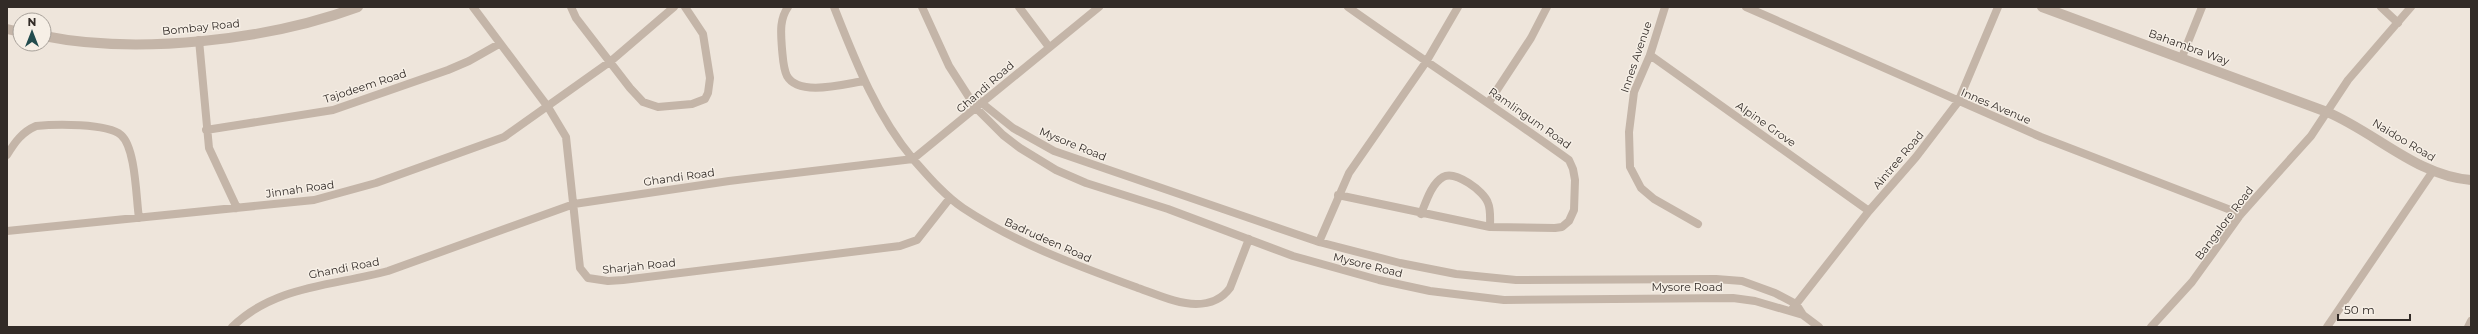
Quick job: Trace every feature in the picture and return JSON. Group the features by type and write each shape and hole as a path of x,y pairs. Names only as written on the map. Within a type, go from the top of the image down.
{"street":[{"name":"Bombay Road","path":"52,37 109,44 199,40 300,24 358,7"},
{"name":"Sharjah Road","path":"473,7 499,44 548,107 566,137 580,268 588,278 608,281 900,246 917,240 950,198"},
{"path":"571,7 576,18 610,60 636,96 650,105 658,107 692,104 705,99 708,93 710,78 703,34 685,7"},
{"name":"Jinnah Road","path":"7,231 237,208 330,197 376,184 504,137 548,107 610,60 674,7"},
{"path":"788,7 782,18 781,30 784,68 792,82 804,88 812,88 864,81"},
{"name":"Badrudeen Road","path":"834,7 864,81 889,124 913,159 950,198 995,228 1064,260 1188,303 1208,302 1226,295 1249,239"},
{"name":"Mysore Road","path":"922,7 949,66 970,96 1003,135 1020,148 1056,170 1086,183 1168,209 1293,256 1347,272 1430,291 1463,296 1504,300 1733,298 1756,301 1803,315"},
{"path":"1019,7 1049,47"},
{"name":"Ghandi Road","path":"232,327 247,313 282,294 309,286 361,278 388,270 574,204 729,181 913,159 957,126 979,105 1099,7"},
{"name":"Ramlingum Road","path":"1338,195 1421,214 1490,227 1536,229 1562,227 1573,216 1575,200 1573,169 1568,160 1489,102 1426,62 1348,7"},
{"path":"1320,242 1338,195 1364,149 1426,62 1458,7"},
{"path":"1489,102 1531,38 1547,7"},
{"name":"Innes Avenue","path":"1665,7 1650,55 1634,92 1630,108 1630,167 1641,188 1654,199 1698,224"},
{"name":"Innes Avenue","path":"1746,7 1813,35 1958,102 2241,214"},
{"name":"Aintree Road","path":"1791,312 1869,211 1916,157 1958,102 1998,7"},
{"name":"Bahambra Way","path":"2042,7 2182,57 2327,112"},
{"path":"2182,57 2202,7"},
{"path":"2381,7 2398,22"},
{"name":"Bangalore Road","path":"2151,327 2206,264 2241,214 2311,136 2348,80 2411,7"},
{"path":"199,40 206,130 209,148 237,208"},
{"name":"Tajodeem Road","path":"206,130 333,110 455,67 499,44"},
{"name":"Alpine Grove","path":"1650,55 1869,211"},
{"name":"Mysore Road","path":"979,105 1013,128 1054,151 1320,242 1400,263 1485,278 1516,280 1716,279 1742,281 1769,291 1796,304 1803,315 1819,327"},
{"name":"Naidoo Road","path":"2327,112 2350,121 2433,171 2457,179 2471,180"},
{"path":"7,155 18,138 27,130 36,126 102,128 115,131 122,135 132,157 138,218"},
{"path":"2327,327 2433,171"},
{"path":"1421,214 1436,184 1445,176 1451,175 1476,188 1483,194 1488,202 1490,227"},
{"path":"2468,327 2471,321"}]}
